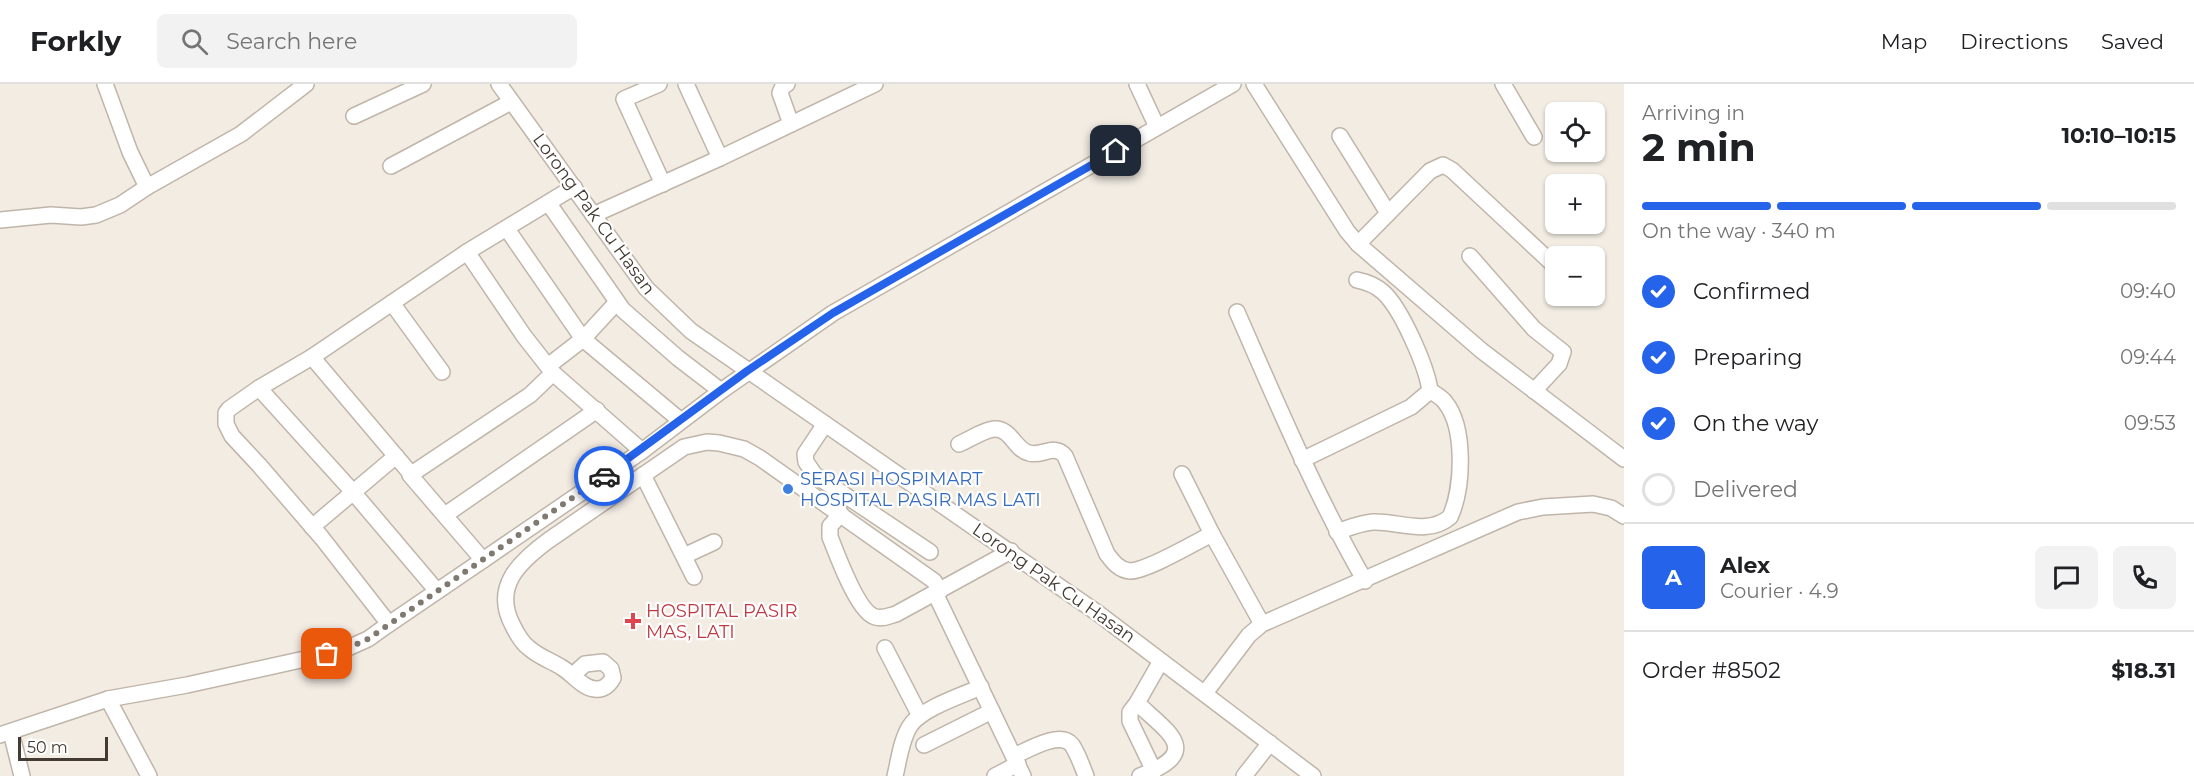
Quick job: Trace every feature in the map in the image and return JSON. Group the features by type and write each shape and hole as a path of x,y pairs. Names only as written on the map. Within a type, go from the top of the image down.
{"street":[{"path":"105,84 130,152 147,187"},
{"path":"0,220 51,215 81,217 96,215 120,205 147,187 241,134 306,84"},
{"path":"354,116 423,84"},
{"name":"Lorong Pak Cu Hasan","path":"499,84 646,288 667,310 747,371 1011,551 1205,693 1313,776"},
{"path":"617,84 663,184"},
{"path":"624,99 659,84"},
{"path":"686,84 720,158"},
{"path":"787,84 783,86 780,93 791,124"},
{"path":"593,215 791,124 841,91 874,84"},
{"path":"1137,84 1157,128"},
{"path":"22,776 6,734 108,699 187,685 341,651 368,639 642,451 747,371 833,313 1233,84"},
{"path":"1254,84 1347,231 1358,244 1482,351 1624,459"},
{"path":"1503,84 1534,137"},
{"path":"391,166 511,102"},
{"path":"1340,136 1388,213"},
{"path":"1358,244 1430,171 1445,165 1545,257"},
{"path":"389,624 312,526 232,436 226,424 226,413 259,388 312,357 467,252 507,230 574,187"},
{"path":"549,204 616,303 633,321 721,391"},
{"path":"507,230 583,339 681,421"},
{"path":"467,252 550,370 642,451"},
{"path":"1470,256 1538,333 1563,352 1559,364 1534,392"},
{"path":"1337,532 1372,522 1427,527 1440,524 1450,517 1457,492 1460,447 1458,431 1446,403 1430,391 1426,372 1395,306 1377,287 1357,280"},
{"path":"392,303 442,372"},
{"path":"411,474 530,395 550,370 616,303"},
{"path":"1237,312 1302,460 1337,532 1365,581"},
{"path":"312,357 483,560"},
{"path":"259,388 353,492 437,591"},
{"path":"1302,460 1411,407 1430,391"},
{"path":"445,515 597,411"},
{"path":"825,424 805,454 808,467 815,475 930,552"},
{"path":"959,444 998,429 1008,435 1022,450 1029,453 1060,451 1065,456 1107,554 1112,562 1123,570 1137,570 1212,534"},
{"path":"573,675 542,658 518,635 505,608 508,584 513,573 531,553 684,447 707,442 731,445 744,449 771,465 934,581 1018,765"},
{"path":"312,526 396,456"},
{"path":"1182,474 1262,624"},
{"path":"643,475 694,577"},
{"path":"1205,693 1241,645 1262,624 1365,581 1518,512 1543,507 1593,504 1602,505 1624,516"},
{"path":"841,514 830,526 830,537 859,602 869,614 875,617 887,617 938,592 1011,551"},
{"path":"684,556 714,542"},
{"path":"885,648 920,716"},
{"path":"1137,703 1174,738 1177,744 1175,755 1171,760 1147,774 1130,721 1130,712 1161,661"},
{"path":"895,776 908,727 920,716 981,687"},
{"path":"108,699 149,776"},
{"path":"924,745 992,711"},
{"path":"996,776 1018,765 1053,739 1062,739 1073,747 1086,776"},
{"path":"1244,776 1270,743"}],"way so far":[{"path":"327,654 355,646 368,639 604,476"}],"place":[{"name":"SERASI HOSPIMART HOSPITAL PASIR MAS LATI","path":"788,489"},
{"name":"HOSPITAL PASIR MAS, LATI","path":"633,621"}],"route":[{"path":"604,476 642,451 747,371 833,313 1116,151"}]}
